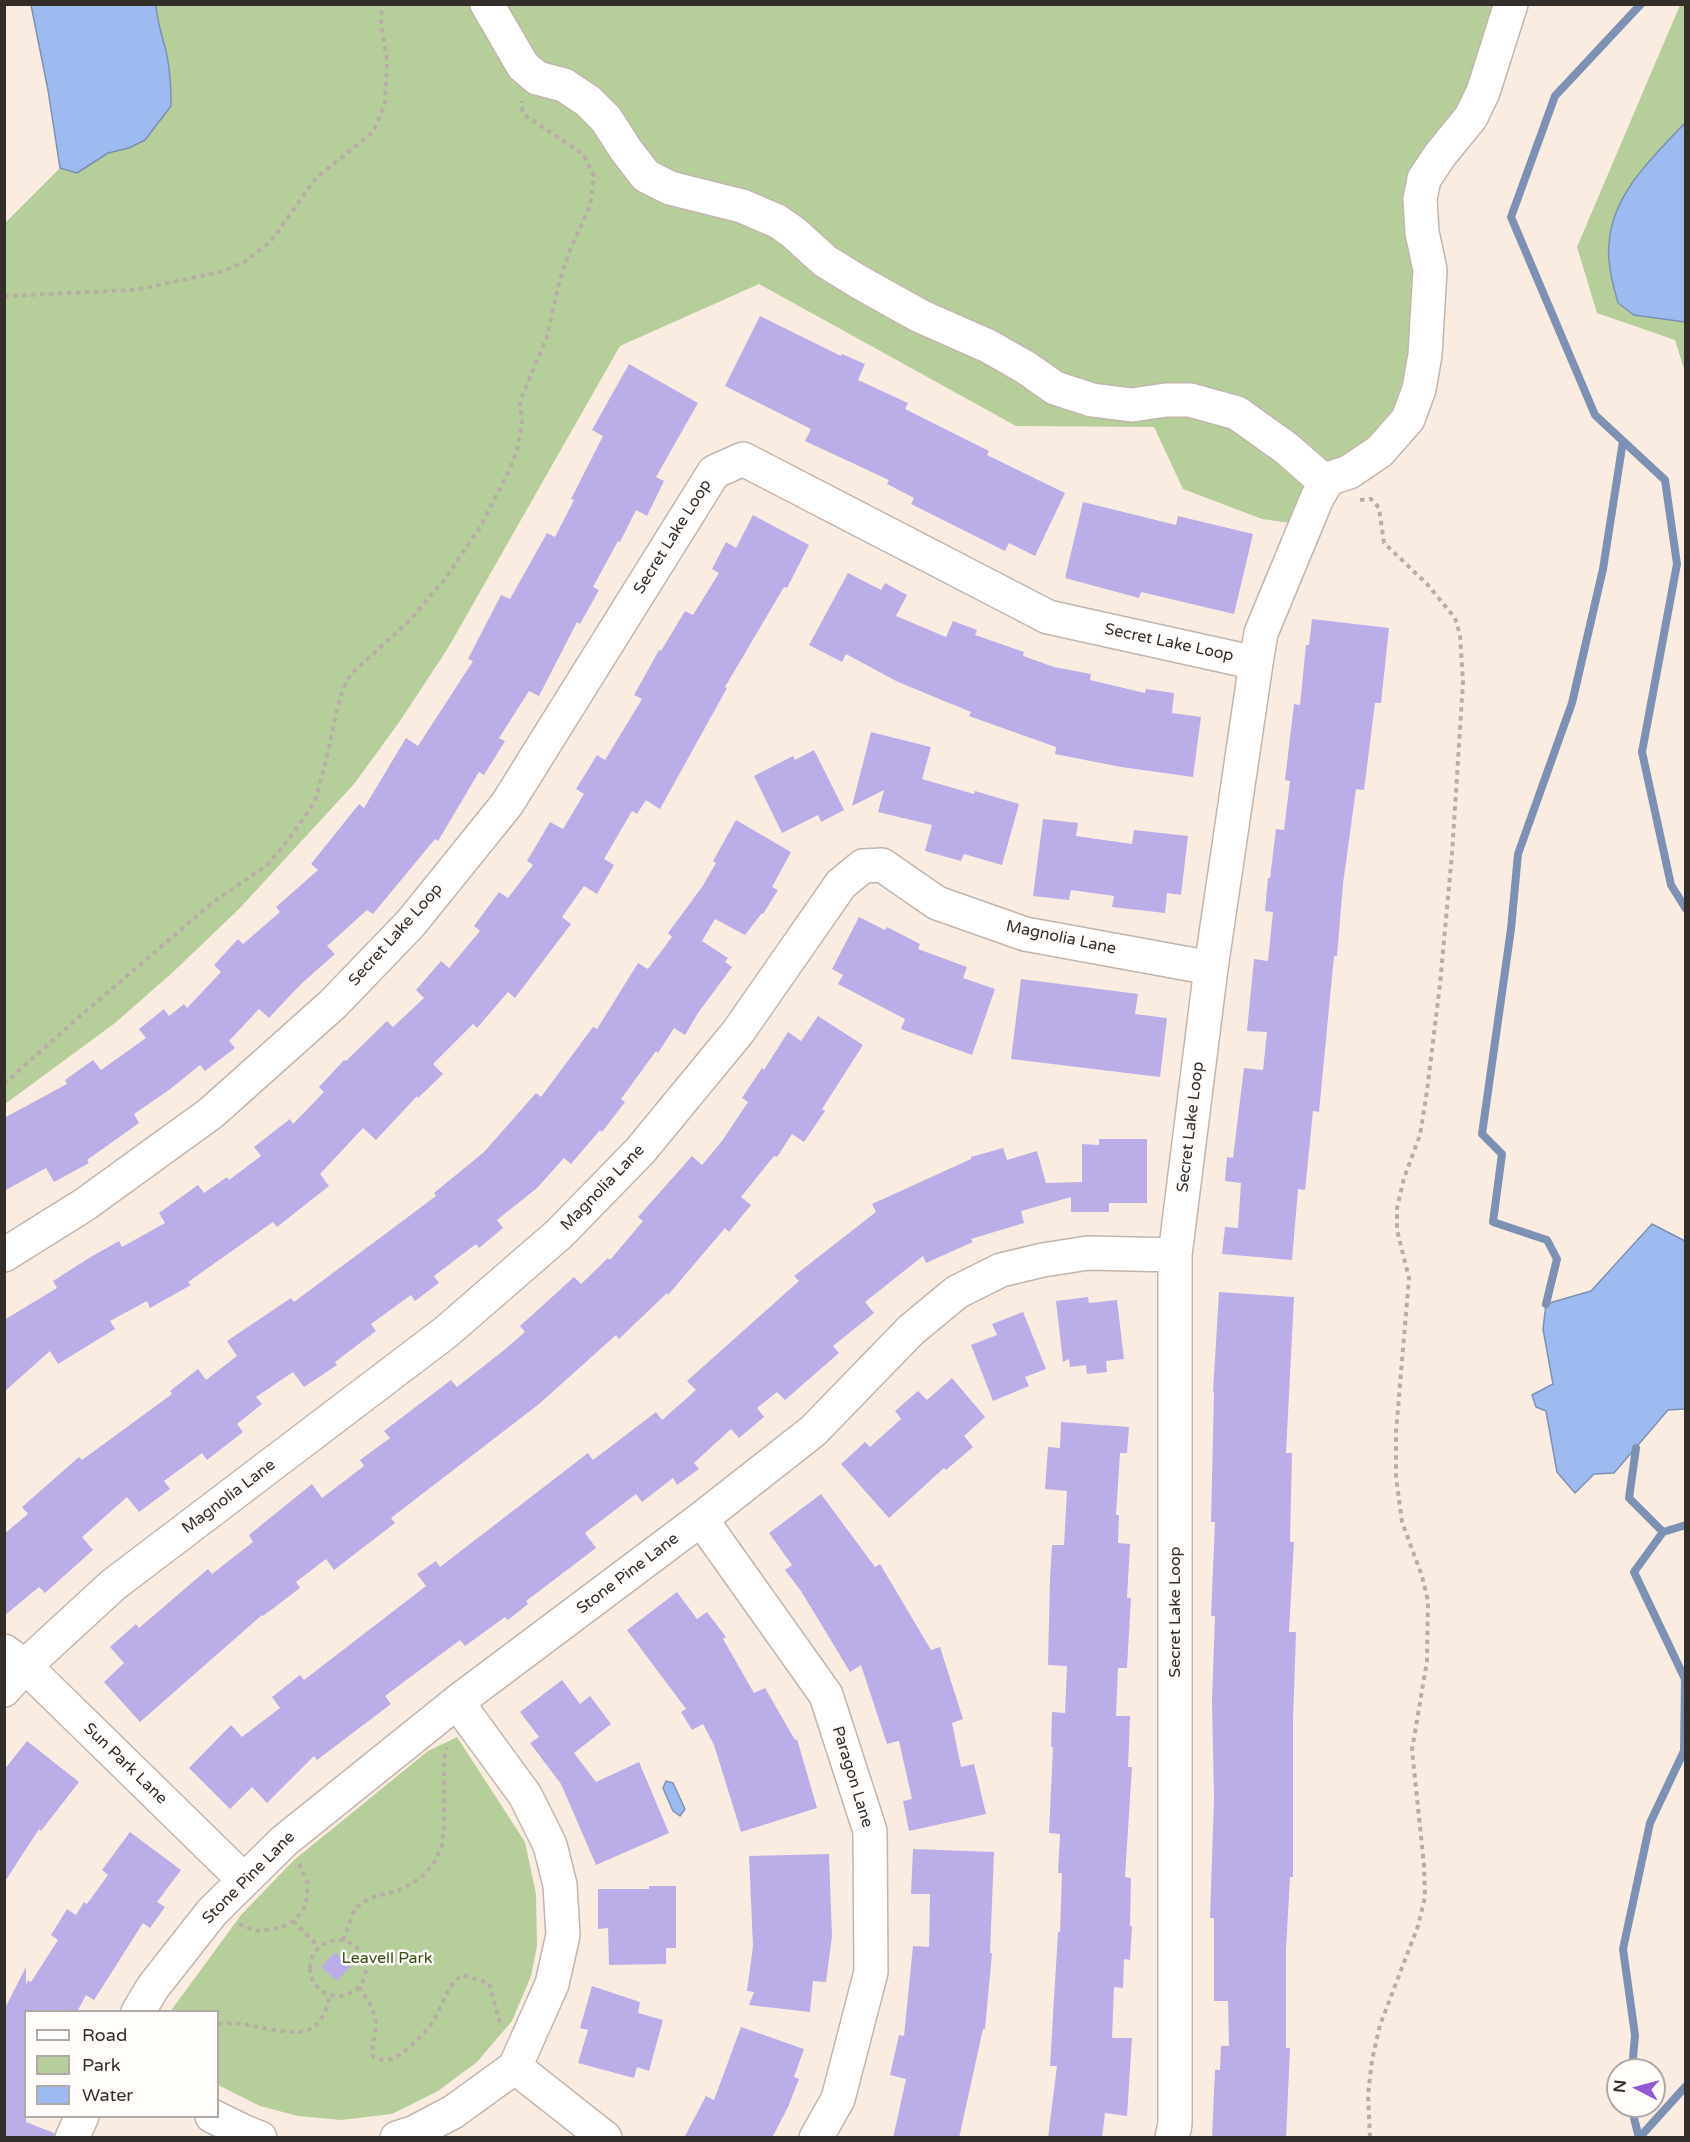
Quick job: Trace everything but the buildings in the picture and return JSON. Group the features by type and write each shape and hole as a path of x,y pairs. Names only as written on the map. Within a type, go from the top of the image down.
{"street":[{"path":"487,4 523,66 537,78 564,85 588,101 606,119 646,176 670,188 742,206 777,222 793,232 825,261 859,282 920,316 1025,367 1055,388 1092,400 1132,405 1166,400 1190,400 1237,413 1278,442 1321,491"},
{"path":"1256,663 1261,633 1328,479 1356,468 1380,451 1408,419 1419,389 1425,355 1430,270 1422,232 1420,199 1424,179 1471,117 1483,92 1511,4"},
{"name":"Secret Lake Loop","path":"4,1255 84,1205 211,1113 333,1004 411,923 507,804 714,472 743,459 1048,617 1256,663 1211,968 1175,1255 1176,1891 1175,2124 1172,2138"},
{"name":"Magnolia Lane","path":"4,1690 15,1659 446,1332 559,1234 655,1133 738,1032 841,884 863,866 882,865 938,903 1025,933 1211,968"},
{"name":"Stone Pine Lane","path":"139,2010 153,1987 212,1912 284,1841 457,1702 701,1520 813,1431 911,1330 957,1292 1000,1270 1043,1260 1088,1253 1175,1255"},
{"name":"Paragon Lane","path":"701,1520 826,1695 870,1831 871,1972 838,2099 816,2138"},
{"name":"Sun Park Lane","path":"15,1659 243,1880"},
{"path":"397,2138 413,2133 453,2112 514,2067 552,1984 563,1935 560,1885 550,1845 525,1795 457,1702"},
{"path":"514,2067 605,2138"},
{"path":"72,2138 81,2118"},
{"path":"216,2118 260,2138"}],"path":[{"path":"4,296 135,290 225,271 246,261 271,241 316,178 373,132 385,104 387,61 381,21 382,4"},
{"path":"4,1084 212,903 267,865 281,849 315,801 336,714 343,689 350,675 409,621 445,579 485,518 517,450 522,425 520,401 547,337 559,283 570,250 590,206 594,176 583,154 523,114 520,98 531,73"},
{"path":"1321,491 1331,507 1371,499 1379,508 1384,543 1427,584 1455,618 1460,635 1463,682 1452,854 1429,1079 1420,1135 1396,1208 1397,1230 1409,1278 1396,1432 1396,1477 1402,1522 1422,1576 1428,1601 1428,1661 1412,1750 1424,1865 1425,1898 1418,1926 1380,2025 1371,2060 1368,2095 1370,2138"},
{"path":"343,1940 356,1908 370,1898 399,1890 413,1883 425,1874 435,1861 443,1837 444,1758 447,1747"},
{"path":"212,1912 256,1931 281,1928 293,1921 303,1911 308,1884 304,1872 284,1841"},
{"path":"293,1921 319,1947"},
{"path":"343,1940 357,1948 365,1963 366,1971 359,1987 345,1995 330,1995 317,1987 310,1974 311,1959 319,1947 330,1941 343,1940"},
{"path":"359,1987 377,2021 371,2048 373,2057 381,2060 392,2059 407,2049 429,2026 435,2019 449,1987 462,1975 489,1983 514,2067"},
{"path":"219,2024 242,2024 287,2031 308,2030 320,2021 327,2009 330,1995"}],"green space":[{"path":"85,5 1494,5 1462,109 1443,135 1416,268 1413,355 1397,417 1291,523 1262,519 1183,489 1154,427 1016,426 759,284 620,346 448,648 400,721 354,784 239,909 172,973 115,1023 5,1104 5,223 60,168"},
{"path":"1680,5 1685,5 1685,372 1675,340 1597,313 1577,247"},
{"name":"Leavell Park","path":"457,1737 525,1842 536,1894 537,1946 531,1976 512,2021 477,2062 438,2091 392,2114 341,2120 298,2116 260,2106 219,2086 219,2010 171,2010 241,1915 294,1860 428,1751"}],"water":[{"path":"31,5 156,5 168,62 171,106 145,140 129,148 108,153 77,173 60,168 48,90"},
{"path":"1685,123 1685,322 1634,315 1618,303 1611,274 1609,244 1612,226 1626,193 1647,163"},
{"path":"1652,1224 1685,1241 1685,1409 1668,1410 1614,1473 1594,1474 1575,1493 1557,1472 1546,1411 1536,1407 1532,1395 1553,1384 1543,1329 1546,1304 1591,1291"},
{"path":"666,1781 673,1783 685,1809 680,1816 673,1811 663,1788"}],"waterway":[{"path":"1641,4 1555,96 1511,217 1595,415 1665,480 1677,564 1642,752 1671,885 1686,909"},
{"path":"1546,1304 1557,1259 1547,1240 1493,1222 1502,1154 1482,1134 1511,929 1518,854 1572,703 1603,569 1623,441"},
{"path":"1636,1448 1629,1498 1663,1532"},
{"path":"1633,2058 1635,2035 1623,1949 1650,1823 1684,1751 1685,1679 1634,1572 1663,1532 1686,1525"},
{"path":"1639,2138 1686,2086"},
{"path":"1634,2118 1639,2138"}]}
